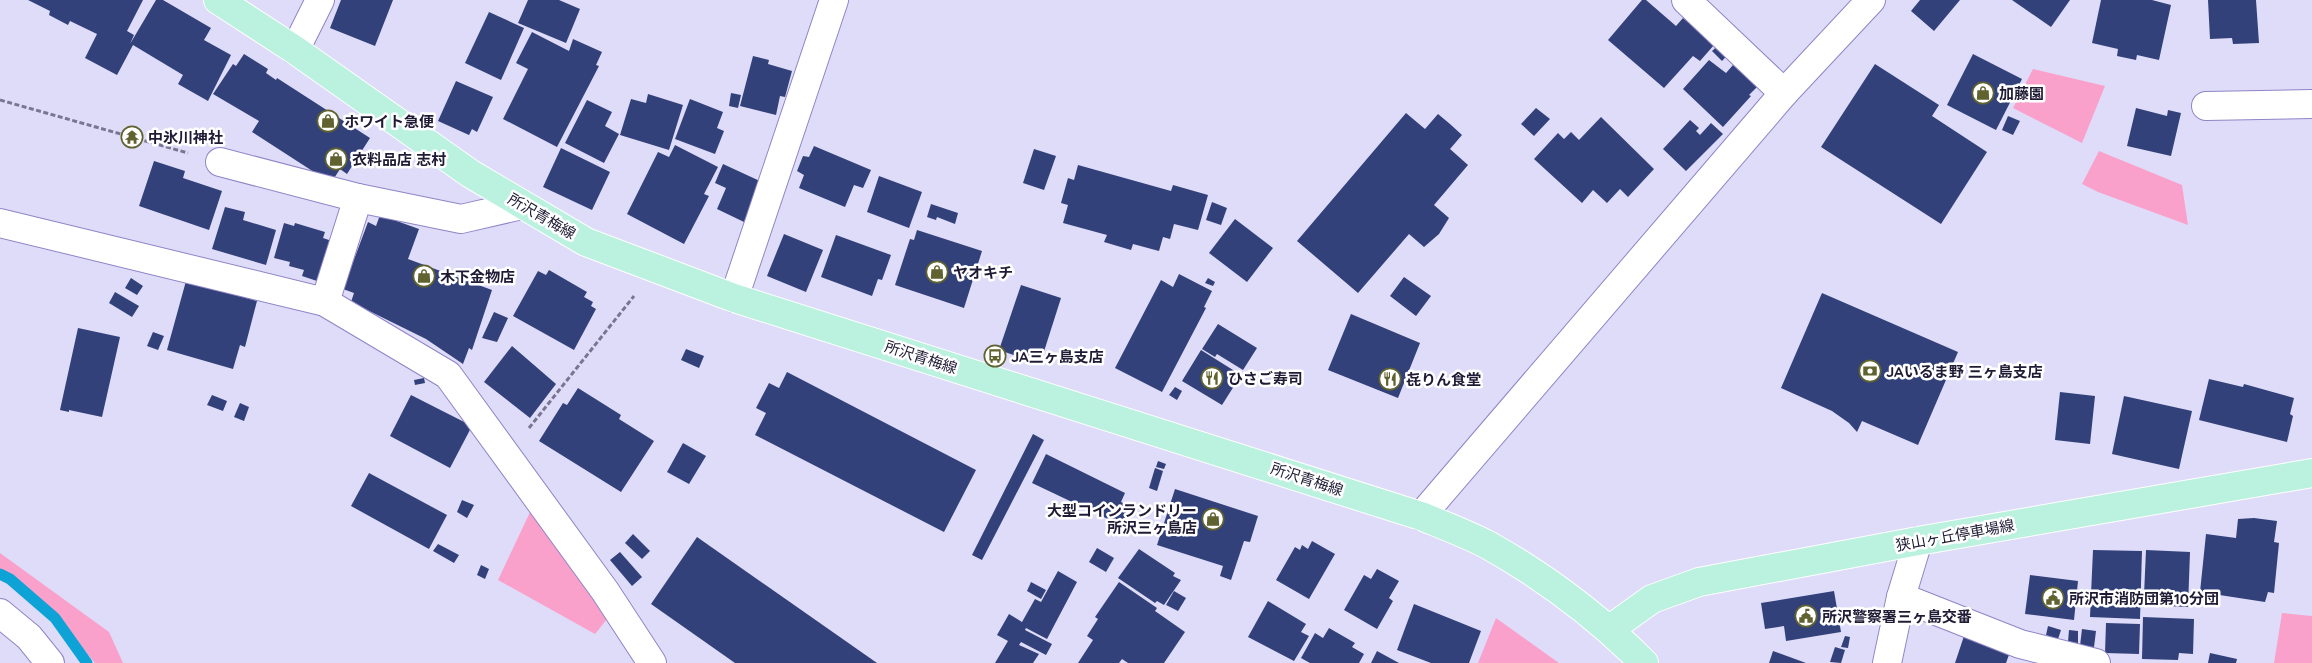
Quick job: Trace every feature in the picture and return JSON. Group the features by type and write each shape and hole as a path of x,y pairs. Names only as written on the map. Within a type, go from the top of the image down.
{"main road":[{"name":"所沢青梅線","path":"218,0 295,50 471,174 586,242 734,298 1421,516 1487,545 1547,582 1610,629 1644,663"},
{"name":"狭山ヶ丘停車場線","path":"1610,629 1652,599 1699,582 1918,541 2312,473"}],"street":[{"path":"295,50 320,0"},
{"path":"734,298 834,0"},
{"path":"1686,0 1784,93"},
{"path":"1421,516 1784,93 1871,0"},
{"path":"2206,106 2312,104"},
{"path":"220,162 358,198 461,220 522,205"},
{"path":"325,302 358,198"},
{"path":"0,224 325,302 448,375 605,591 652,663"},
{"path":"1887,663 1902,597 1918,541"},
{"path":"1902,597 2020,644 2096,663"},
{"path":"0,613 29,637 50,663"}],"path":[{"path":"0,100 220,162"},
{"path":"506,456 656,269"}],"shaded area":[{"path":"2033,69 2105,86 2082,143 2013,108"},
{"path":"2099,151 2182,185 2188,225 2098,192 2082,184"},
{"path":"531,510 612,613 595,634 498,580"},
{"path":"0,553 109,632 123,663 95,663 60,621 0,569"},
{"path":"2282,613 2312,616 2312,663 2274,663"},
{"path":"1496,618 1559,663 1478,663"}],"building":[{"path":"28,0 143,0 127,31 134,35 130,44 156,0 163,0 211,28 204,40 231,55 208,101 178,84 183,75 133,45 117,75 85,58 97,34 70,21 68,25 49,15 50,11"},
{"path":"341,0 393,0 375,46 330,28"},
{"path":"528,0 559,0 580,9 566,43 518,23"},
{"path":"1642,0 1646,0 1676,26 1683,18 1714,45 1700,61 1693,56 1664,88 1608,40"},
{"path":"1920,0 1960,0 1934,31 1911,11"},
{"path":"2012,0 2070,0 2051,27"},
{"path":"2101,0 2152,0 2171,5 2159,60 2137,55 2136,60 2117,56 2118,49 2092,43"},
{"path":"2208,0 2256,0 2259,43 2233,44 2232,38 2210,39"},
{"path":"489,12 524,28 501,80 465,63"},
{"path":"532,32 569,51 573,39 602,52 596,65 599,66 557,147 503,119 528,69 516,63"},
{"path":"1723,41 1732,50 1722,61 1712,51"},
{"path":"244,54 268,69 266,73 276,80 277,78 370,138 347,174 340,169 331,183 252,132 259,121 213,94 233,64 236,66"},
{"path":"1973,54 2022,79 1996,130 1947,105"},
{"path":"753,56 769,60 768,64 792,71 785,97 780,96 776,115 740,106"},
{"path":"1709,60 1726,73 1733,65 1757,87 1723,127 1683,89"},
{"path":"1875,64 1939,105 1932,116 1987,152 1941,224 1821,147"},
{"path":"456,81 493,97 477,132 472,129 469,135 438,121"},
{"path":"731,93 741,95 738,108 729,106"},
{"path":"648,94 683,105 669,150 620,135 631,99 646,103"},
{"path":"690,99 723,112 717,128 724,131 715,154 675,139"},
{"path":"587,100 612,112 605,126 619,134 604,163 565,143"},
{"path":"1536,108 1550,119 1534,136 1521,124"},
{"path":"2136,108 2167,116 2168,110 2181,113 2171,156 2127,146"},
{"path":"1406,113 1425,129 1438,114 1450,124 1462,135 1450,149 1468,165 1434,205 1449,218 1439,234 1424,247 1409,234 1358,293 1297,241"},
{"path":"2008,116 2020,121 2013,135 2002,130"},
{"path":"1601,117 1654,169 1628,197 1620,189 1607,203 1593,190 1582,203 1534,159 1558,133 1564,139 1571,132 1579,140"},
{"path":"1690,120 1699,128 1696,131 1700,135 1711,123 1723,134 1686,171 1663,149"},
{"path":"675,145 718,167 704,194 709,196 684,244 627,214 658,152 669,157"},
{"path":"814,146 871,170 863,188 854,185 845,207 799,188 804,175 797,171 803,156 809,157"},
{"path":"561,148 610,172 592,210 543,187"},
{"path":"1034,149 1056,156 1044,190 1023,183"},
{"path":"154,161 185,171 183,178 222,191 209,230 139,206"},
{"path":"723,164 762,182 744,222 717,209 726,188 715,183"},
{"path":"1078,165 1171,191 1173,185 1208,195 1198,230 1174,224 1170,239 1163,237 1159,251 1133,244 1131,250 1104,242 1107,235 1063,223 1068,205 1061,203 1068,178 1074,180"},
{"path":"879,176 922,192 909,228 867,212"},
{"path":"1212,202 1227,208 1221,225 1206,220"},
{"path":"931,204 958,213 955,224 937,217 936,220 927,217"},
{"path":"225,207 245,212 243,220 276,230 266,265 212,249"},
{"path":"380,215 419,229 408,259 492,290 472,350 469,348 463,364 426,339 351,302 354,293 343,289 368,222 376,226"},
{"path":"1235,219 1273,248 1247,282 1209,253"},
{"path":"284,223 294,226 295,223 325,232 323,238 332,241 320,282 302,276 304,270 289,266 290,262 274,258"},
{"path":"917,230 982,251 964,308 895,285 910,239 914,240"},
{"path":"784,234 823,250 806,292 767,276"},
{"path":"836,235 891,255 882,280 878,279 872,296 821,277"},
{"path":"549,270 587,292 584,297 593,302 591,306 596,309 574,350 513,316 538,271 546,275"},
{"path":"1179,274 1212,291 1204,307 1206,308 1162,392 1115,368 1161,280 1173,287"},
{"path":"1404,277 1431,296 1416,316 1390,296"},
{"path":"131,278 143,286 137,295 125,288"},
{"path":"1208,278 1215,282 1213,286 1205,283"},
{"path":"186,281 257,301 245,347 240,345 233,369 167,350"},
{"path":"1021,285 1061,298 1040,364 999,350"},
{"path":"115,292 139,306 132,317 109,303"},
{"path":"1822,293 1958,352 1918,445 1862,421 1857,432 1849,423 1832,411 1781,388"},
{"path":"494,312 508,318 497,342 482,338"},
{"path":"1351,314 1420,343 1398,398 1328,370"},
{"path":"1218,324 1257,348 1243,370 1217,354 1215,357 1202,349"},
{"path":"78,328 120,337 102,417 60,410"},
{"path":"153,332 164,336 158,350 147,346"},
{"path":"512,346 556,384 530,418 484,382"},
{"path":"686,349 704,356 699,368 681,360"},
{"path":"1201,350 1241,375 1222,405 1182,381"},
{"path":"787,372 976,470 944,532 755,435 766,413 756,408 769,383 779,388"},
{"path":"424,378 425,383 415,385 414,380"},
{"path":"2209,379 2243,387 2244,384 2294,398 2290,414 2293,416 2287,442 2199,420"},
{"path":"1175,387 1182,391 1177,400 1169,395"},
{"path":"578,388 621,415 619,419 654,441 621,492 539,441 563,403 567,405"},
{"path":"2060,392 2095,396 2090,444 2055,440"},
{"path":"212,395 227,401 223,411 207,405"},
{"path":"411,395 472,426 450,468 390,436"},
{"path":"2124,396 2192,411 2179,469 2112,454"},
{"path":"240,403 249,407 244,421 234,417"},
{"path":"1033,434 1044,440 982,560 972,555"},
{"path":"683,443 706,456 689,484 667,472"},
{"path":"1046,454 1125,493 1121,502 1131,507 1123,524 1110,520 1032,483"},
{"path":"1158,461 1166,464 1164,469 1156,467"},
{"path":"1155,468 1163,471 1157,491 1149,488"},
{"path":"369,473 447,515 429,549 351,506"},
{"path":"1175,489 1258,516 1250,542 1244,541 1231,580 1220,576 1223,566 1157,545"},
{"path":"462,500 474,505 467,518 457,512"},
{"path":"2254,518 2277,521 2274,542 2279,543 2274,593 2268,592 2265,602 2200,592 2206,534 2236,538 2238,519"},
{"path":"633,534 650,551 642,559 625,543"},
{"path":"697,537 877,663 735,663 651,604"},
{"path":"1312,541 1335,554 1309,599 1276,580 1295,547 1300,550 1302,545 1308,549"},
{"path":"438,544 459,555 454,563 433,551"},
{"path":"1097,548 1114,558 1106,572 1089,562"},
{"path":"1139,549 1175,573 1173,576 1181,580 1164,605 1157,601 1155,603 1118,578"},
{"path":"2093,550 2142,551 2140,619 2090,617"},
{"path":"2146,550 2190,552 2188,607 2147,605 2148,596 2144,595"},
{"path":"620,552 642,577 632,586 610,560"},
{"path":"481,565 489,569 485,579 477,575"},
{"path":"1377,569 1399,581 1389,598 1393,601 1377,629 1344,610 1364,575 1371,579"},
{"path":"1058,571 1077,582 1047,639 1026,628 1025,630 1052,644 1046,655 1021,642 1019,645 1039,654 1033,663 995,663 1008,641 997,635 1009,614 1022,622 1035,599 1041,602"},
{"path":"2030,575 2078,581 2074,620 2025,614"},
{"path":"1031,582 1046,590 1041,599 1027,591"},
{"path":"1119,582 1157,608 1155,611 1185,632 1164,663 1128,663 1122,659 1119,663 1078,663 1093,640 1087,636 1098,619 1095,617"},
{"path":"1174,591 1186,598 1178,611 1166,605"},
{"path":"1834,591 1841,632 1786,641 1784,626 1765,629 1761,603"},
{"path":"1268,601 1306,624 1301,632 1309,636 1294,661 1248,637"},
{"path":"1414,604 1481,631 1469,663 1431,663 1397,650"},
{"path":"2143,617 2194,619 2193,654 2179,653 2178,660 2142,659"},
{"path":"2106,623 2140,624 2139,654 2105,653"},
{"path":"2048,626 2061,630 2058,639 2046,635"},
{"path":"1329,628 1355,643 1352,647 1364,654 1359,663 1310,663 1301,658 1315,633 1323,638"},
{"path":"2082,629 2096,631 2094,647 2080,646"},
{"path":"2069,630 2078,631 2078,643 2068,642"},
{"path":"1845,636 1850,637 1848,648 1841,647"},
{"path":"1964,636 2010,652 2006,663 1955,663"},
{"path":"1835,647 1845,650 1841,663 1830,662"},
{"path":"1377,651 1399,663 1371,663"},
{"path":"1773,651 1806,663 1769,663"},
{"path":"2210,653 2237,659 2236,663 2208,663"}],"waterway":[{"path":"0,574 10,579 55,618 87,663"}],"place":[{"name":"加藤園","path":"1983,93"},
{"name":"ホワイト急便","path":"328,121"},
{"name":"中氷川神社","path":"132,137"},
{"name":"衣料品店 志村","path":"336,159"},
{"name":"ヤオキチ","path":"937,272"},
{"name":"木下金物店","path":"424,276"},
{"name":"JA三ヶ島支店","path":"995,356"},
{"name":"JAいるま野 三ヶ島支店","path":"1870,371"},
{"name":"ひさご寿司","path":"1212,378"},
{"name":"㐂りん食堂","path":"1390,379"},
{"name":"大型コインランドリー 所沢三ヶ島店","path":"1213,519"},
{"name":"所沢市消防団第10分団","path":"2053,598"},
{"name":"所沢警察署三ヶ島交番","path":"1806,616"}]}
